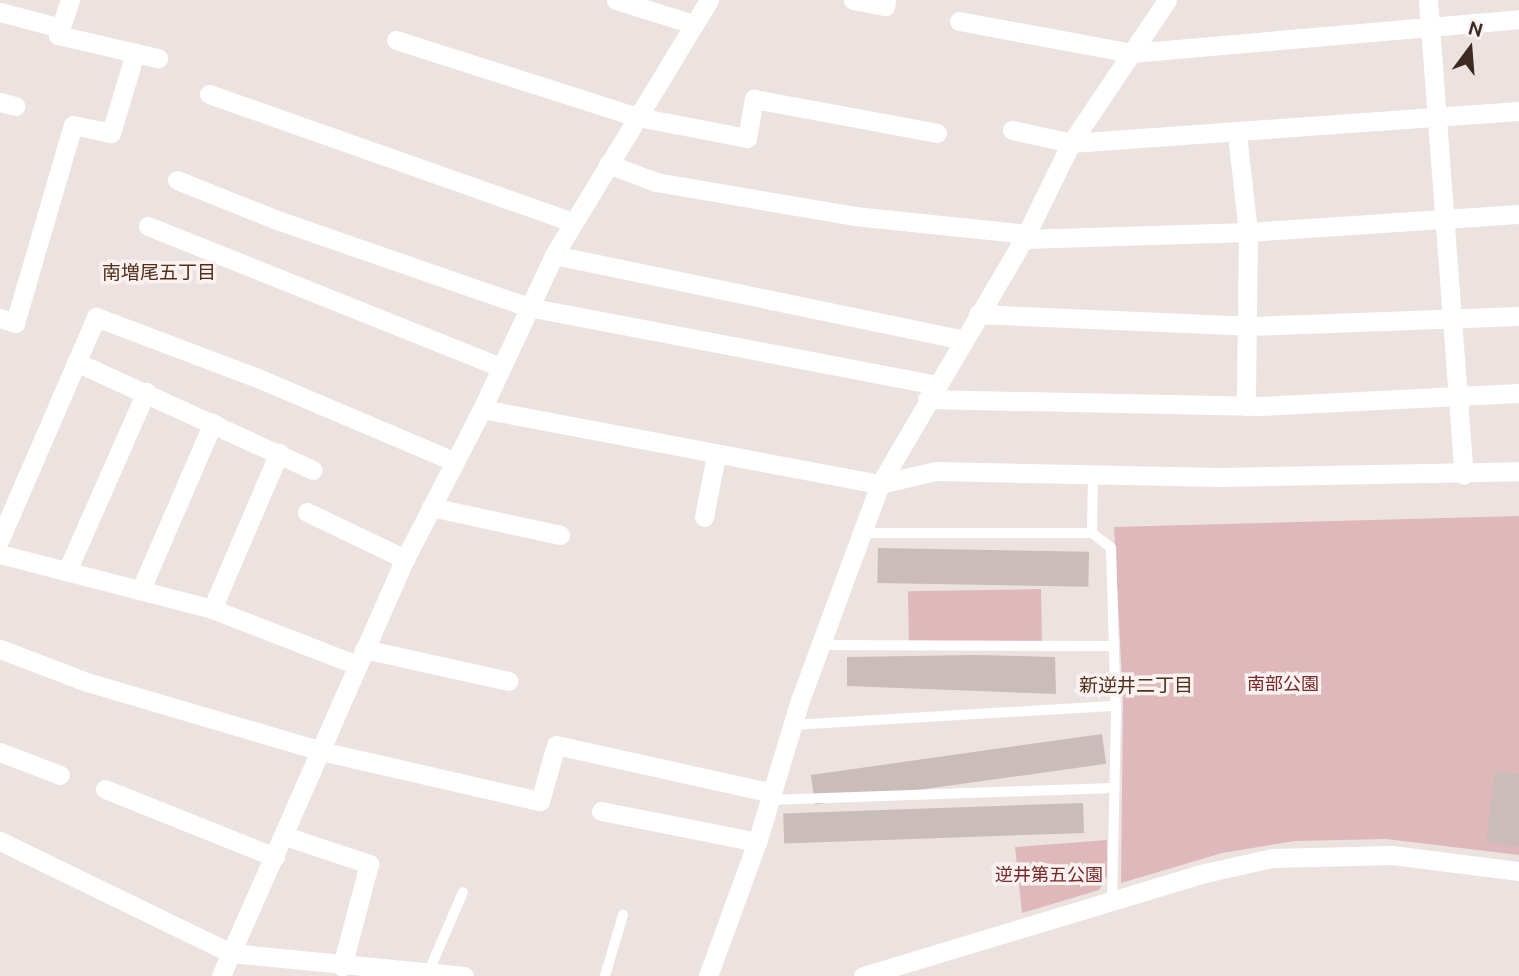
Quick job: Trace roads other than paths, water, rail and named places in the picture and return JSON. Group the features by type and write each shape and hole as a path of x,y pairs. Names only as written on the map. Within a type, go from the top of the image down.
{"street":[{"path":"70,0 58,36 158,58"},
{"path":"616,0 693,24"},
{"path":"221,976 405,559 453,461 482,410 554,255 709,0"},
{"path":"853,0 885,6 886,0"},
{"path":"708,976 757,842 819,645 859,533 880,484 961,339 1026,236 1071,143 1167,0"},
{"path":"1428,0 1440,118 1464,475"},
{"path":"0,12 61,28"},
{"path":"959,21 1131,53 1519,19"},
{"path":"396,40 638,117 747,138 754,99 937,133"},
{"path":"0,317 15,323 73,125 111,133 135,53"},
{"path":"209,94 573,222"},
{"path":"1012,130 1071,143 1237,134 1519,111"},
{"path":"1237,134 1248,232 1246,406"},
{"path":"608,164 656,182 828,211 1026,236 1248,232 1519,214"},
{"path":"177,180 528,307 931,392 1246,406 1459,398 1519,393"},
{"path":"148,226 500,367"},
{"path":"554,255 961,339"},
{"path":"978,314 1249,326 1453,321 1519,316"},
{"path":"0,539 96,317 260,379 453,461"},
{"path":"76,362 313,470"},
{"path":"67,571 146,392"},
{"path":"482,410 880,484 935,471 1464,475 1519,471"},
{"path":"141,589 213,423"},
{"path":"212,610 279,453"},
{"path":"704,517 716,455"},
{"path":"430,506 560,535"},
{"path":"307,512 405,559"},
{"path":"0,554 141,589 360,657 508,681"},
{"path":"0,649 87,682 321,751 540,801 556,745 771,797"},
{"path":"0,752 60,775"},
{"path":"105,789 275,857"},
{"path":"601,811 757,842"},
{"path":"285,836 369,864 330,969"},
{"path":"0,841 231,953 330,969 464,976"},
{"path":"863,976 1205,873 1302,854 1392,855 1519,870"},
{"path":"887,969 909,976"}],"lane":[{"path":"1092,533 1093,474"},
{"path":"859,533 1092,533 1111,548 1116,706 1112,902"},
{"path":"819,645 1114,646"},
{"path":"792,725 1116,706"},
{"path":"771,797 1114,788"},
{"path":"422,974 463,892"},
{"path":"605,976 623,915"}],"district":[{"name":"南増尾五丁目","path":"159,273"},
{"name":"新逆井二丁目","path":"1136,686"}],"park label":[{"name":"南部公園","path":"1283,683"},
{"name":"逆井第五公園","path":"1049,874"}]}
